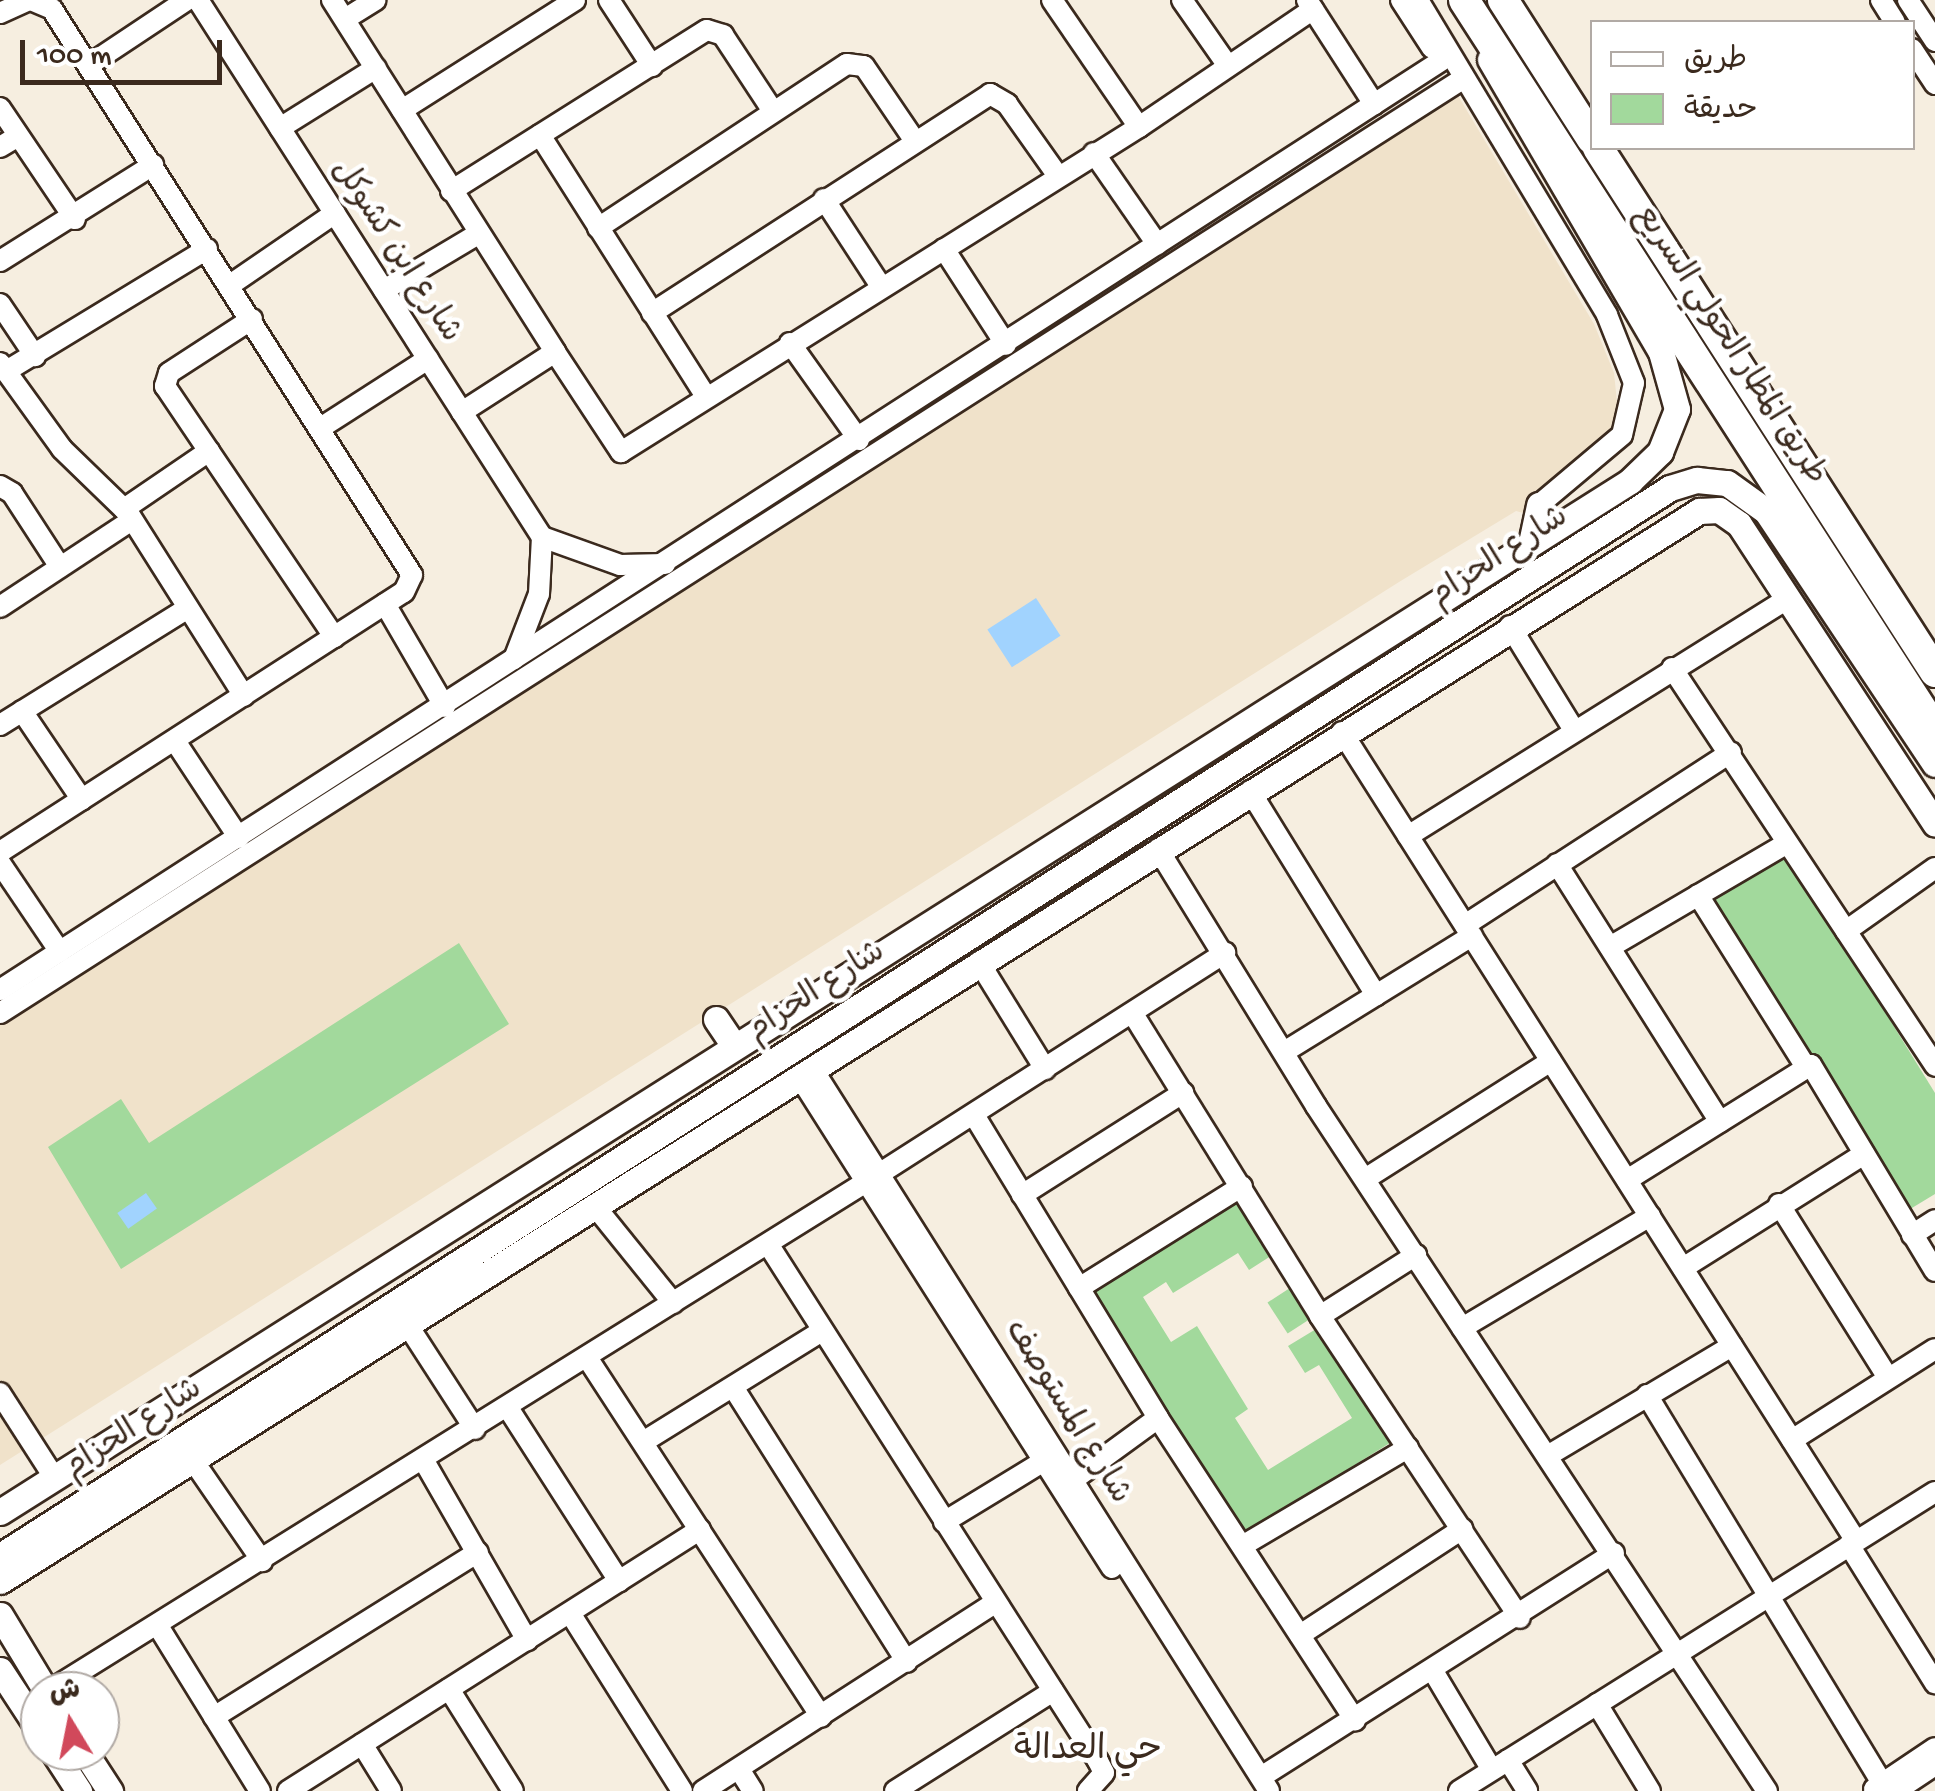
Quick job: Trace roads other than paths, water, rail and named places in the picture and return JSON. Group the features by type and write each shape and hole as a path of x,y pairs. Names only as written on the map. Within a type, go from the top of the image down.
{"highway":[{"path":"1504,0 1590,136"},
{"name":"طريق المطار الحولي السريع","path":"1470,8 1935,730"},
{"name":"طريق المطار الحولي السريع","path":"1599,150 1935,672"}],"main road":[{"name":"شارع الحزام","path":"0,1512 1630,481 1660,452 1676,409 1661,352 1512,106 1470,8"},
{"name":"شارع الحزام","path":"0,1556 1670,488 1698,480 1727,483 1766,512 1935,764"},
{"path":"1532,543 1539,505"},
{"path":"0,1581 1510,626 1699,511 1719,510 1739,524 1935,824"},
{"path":"1421,647 1436,673"},
{"path":"1081,864 1095,888"},
{"path":"936,920 933,940 953,945"},
{"path":"886,951 906,956 903,976"},
{"path":"716,1019 734,1046"},
{"path":"504,1232 590,1208"},
{"path":"271,1340 272,1364 292,1367"},
{"path":"219,1372 244,1378 242,1399"},
{"path":"0,1615 35,1671"},
{"path":"0,1670 20,1700"}],"street":[{"path":"0,14 30,0 52,9 411,570 407,588 385,604 0,852"},
{"path":"89,65 187,0"},
{"name":"شارع ابن كشوكل","path":"198,0 542,537"},
{"path":"332,0 478,234 621,452 880,285 944,250 1139,126 1310,5 1374,104"},
{"path":"346,19 376,0"},
{"path":"402,110 574,0"},
{"path":"609,0 652,66"},
{"path":"1052,0 1139,126"},
{"path":"1182,0 1228,66"},
{"path":"1401,0 1441,61 1462,84"},
{"path":"1418,0 1462,84 1607,315 1634,383 1622,436 1539,505"},
{"path":"1908,0 1935,41"},
{"path":"452,191 716,30 773,111"},
{"path":"1915,54 1935,84"},
{"path":"0,990 239,838 328,792 444,708 859,440 938,400 1006,345 1441,61"},
{"path":"598,228 773,111 855,62 914,140"},
{"path":"280,128 376,68"},
{"path":"0,1013 328,792 938,400 1462,84"},
{"path":"652,313 990,94 1007,104 1058,176"},
{"path":"0,108 9,142 75,219"},
{"path":"540,134 706,397"},
{"path":"1317,142 1328,163"},
{"path":"1094,153 1157,244"},
{"path":"0,262 75,219 153,165"},
{"path":"824,199 880,285"},
{"path":"230,285 335,214"},
{"path":"384,290 478,234"},
{"path":"208,249 36,356 4,366 62,449 128,515 244,696"},
{"path":"944,250 1006,345"},
{"path":"0,304 36,356"},
{"path":"252,319 164,379 334,637"},
{"path":"790,343 859,440"},
{"path":"462,412 556,352"},
{"path":"322,427 428,359"},
{"path":"0,607 60,567 209,451"},
{"path":"0,486 12,493 60,567"},
{"path":"510,666 531,624 542,537 620,565 668,564"},
{"path":"1408,836 1788,599"},
{"path":"385,604 444,708"},
{"path":"0,725 188,608"},
{"path":"1510,626 1574,730"},
{"path":"1672,668 1935,1066"},
{"path":"22,710 82,800"},
{"path":"1342,732 1792,1440 1935,1683"},
{"path":"175,741 239,838"},
{"path":"1284,1052 1376,995 1557,864 1730,752"},
{"path":"1250,791 1376,995"},
{"path":"1610,948 1787,843"},
{"path":"1158,849 1365,1179 1767,1791"},
{"path":"0,863 60,952"},
{"path":"1557,864 1720,1122"},
{"path":"1846,931 1935,868"},
{"path":"1698,895 1935,1271"},
{"path":"82,1671 588,1359 1225,953"},
{"path":"979,962 1046,1069"},
{"path":"1133,1014 1320,1316 1520,1618"},
{"path":"1365,1179 1551,1061"},
{"path":"1627,1180 1806,1066"},
{"name":"شارع المستوصف","path":"805,1072 1000,1379 1073,1480 1213,1715"},
{"path":"1022,1195 1183,1093"},
{"path":"974,1114 1158,1418 1355,1720"},
{"path":"1683,1268 1864,1154"},
{"path":"1079,1288 1242,1186"},
{"path":"1779,1204 1888,1378"},
{"path":"590,1208 673,1302"},
{"path":"1462,1328 1650,1216"},
{"path":"1912,1235 1935,1220"},
{"path":"768,1244 1104,1773 1088,1791"},
{"path":"1320,1316 1416,1255"},
{"path":"407,1324 475,1429"},
{"path":"643,1442 822,1331"},
{"path":"1549,1455 1732,1346"},
{"path":"1792,1440 1935,1349"},
{"path":"588,1359 821,1717"},
{"name":"شارع المستوصف","path":"1000,1379 1044,1462 1261,1786"},
{"path":"733,1387 907,1662"},
{"path":"0,1393 54,1478"},
{"path":"1647,1396 1884,1789"},
{"path":"508,1408 619,1582"},
{"path":"1073,1480 1158,1418"},
{"path":"1242,1546 1408,1448"},
{"path":"192,1459 262,1561"},
{"path":"424,1460 527,1640"},
{"path":"944,1522 1044,1462"},
{"path":"1459,1791 1935,1492"},
{"path":"288,1791 700,1530"},
{"path":"1300,1635 1462,1530"},
{"path":"214,1717 478,1552"},
{"path":"1261,1786 1355,1720 1520,1618 1614,1553"},
{"path":"704,1791 995,1603"},
{"path":"570,1612 682,1791"},
{"path":"158,1626 260,1791"},
{"path":"1433,1672 1500,1765 1527,1791"},
{"path":"450,1689 513,1791"},
{"path":"895,1791 1053,1690"},
{"path":"1596,1704 1650,1791"},
{"path":"362,1744 391,1791"},
{"path":"1884,1789 1935,1748"},
{"path":"1884,1789 1935,1765"},
{"path":"739,1769 753,1791"}],"water":[{"path":"1036,598 1061,636 1012,667 987,630"},
{"path":"146,1193 157,1209 128,1229 117,1213"}],"district":[{"name":"حي العدالة","path":"1088,1752"}]}
